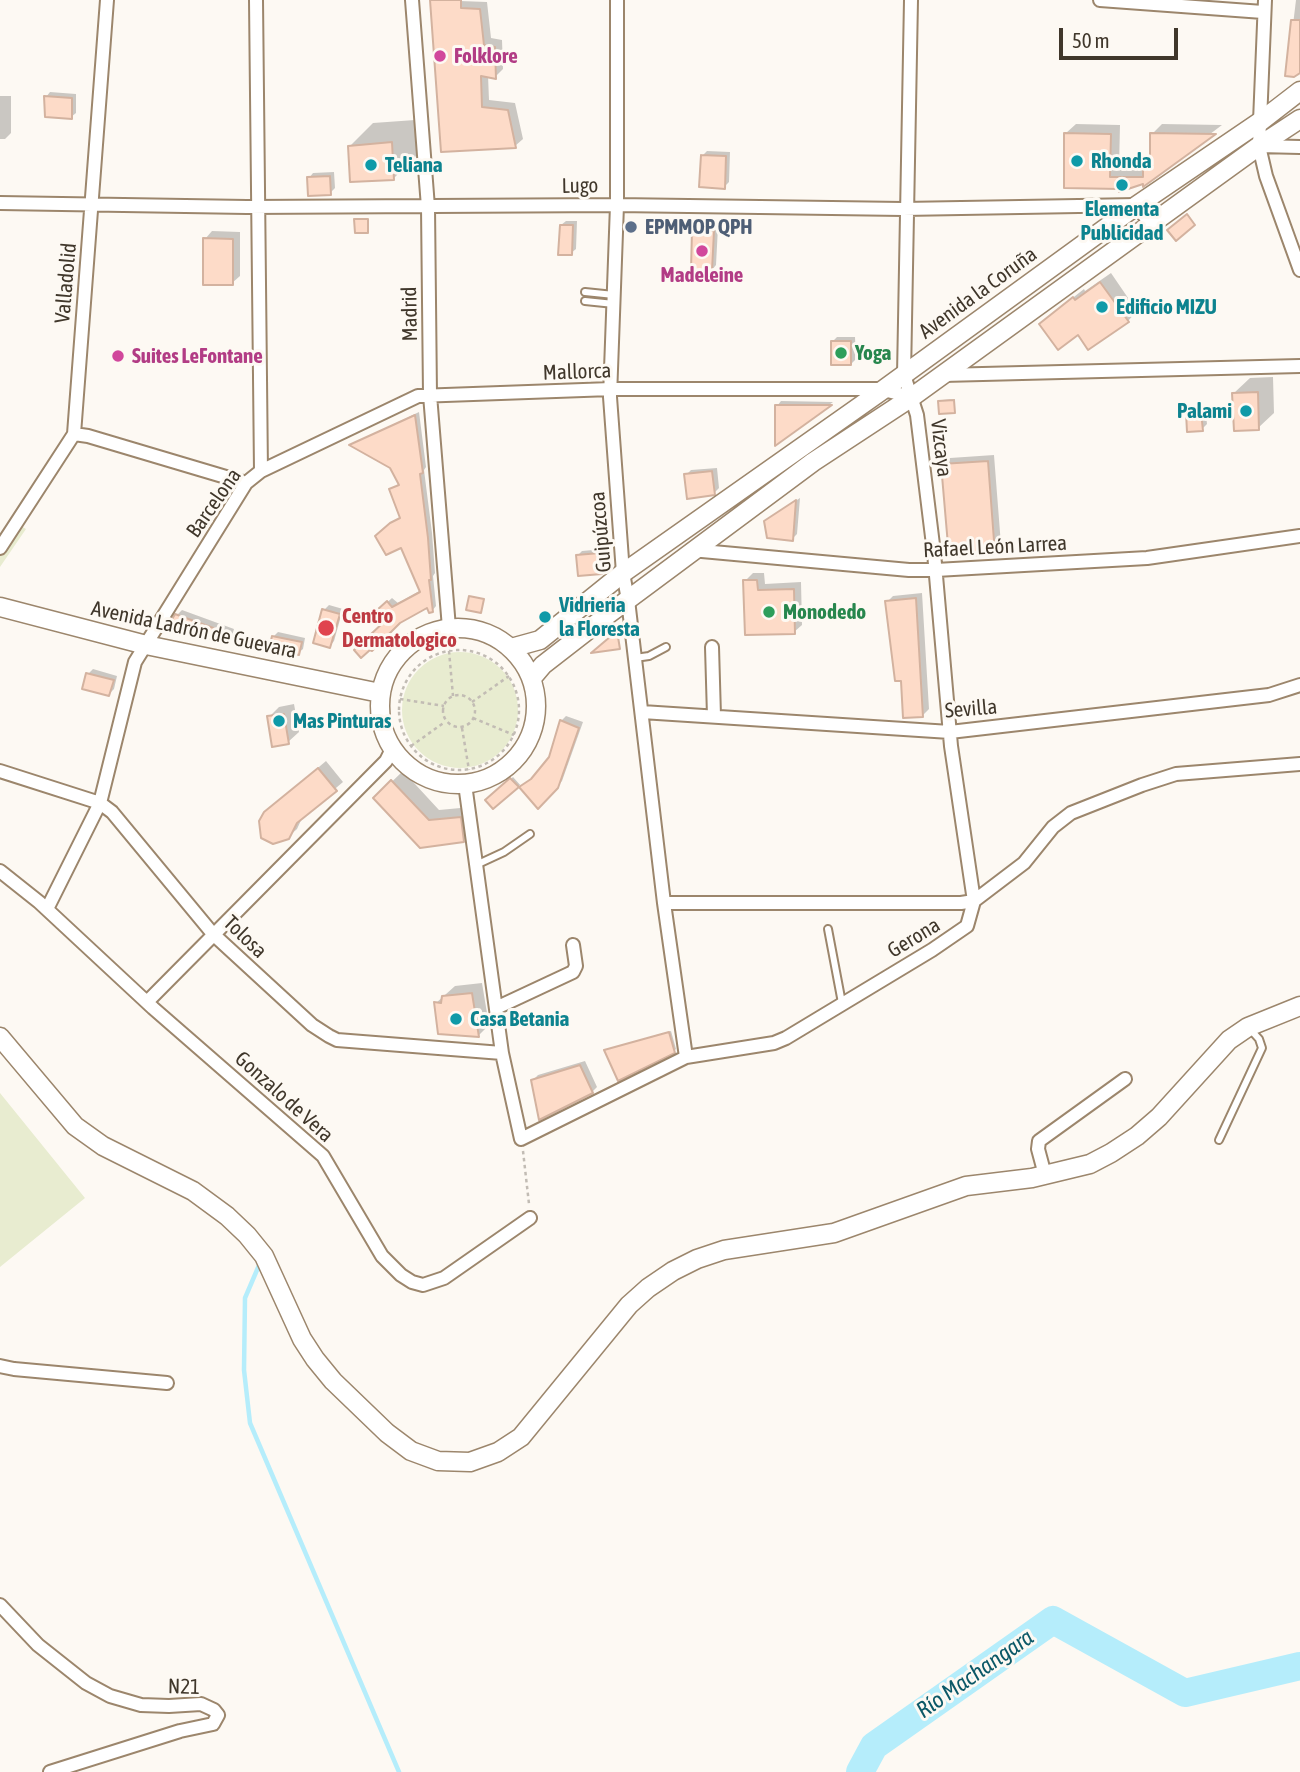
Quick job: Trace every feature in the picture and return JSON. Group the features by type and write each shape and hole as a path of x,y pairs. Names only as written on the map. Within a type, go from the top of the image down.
{"main road":[{"name":"Avenida la Coruña","path":"511,648 540,640 623,573 884,390 1137,205 1261,121 1300,91"},
{"path":"532,678 543,666 691,551 823,454 912,397 1259,146 1298,122"},
{"name":"Avenida Ladrón de Guevara","path":"0,607 146,645 380,693"},
{"path":"449,628 482,631 511,648 532,678 535,692 536,716 531,736 520,755 505,769 486,779 467,777 437,782 411,769 392,749 383,730 379,710 380,693 389,666 405,647 425,634 449,628"},
{"path":"0,1037 75,1126 103,1146 193,1191 247,1235 264,1256 302,1339 333,1381 387,1433 411,1451 438,1461 470,1462 498,1452 521,1437 629,1306 673,1270 724,1250 834,1233 966,1186 1045,1175 1090,1164 1137,1136 1229,1040 1248,1027 1300,1006"}],"street":[{"name":"Valladolid","path":"0,548 74,434 107,0"},
{"name":"Barcelona","path":"47,909 100,803 135,662 246,483 261,471 256,0"},
{"name":"Madrid","path":"412,0 428,207 430,395 449,628"},
{"name":"Guipúzcoa","path":"617,0 617,205 611,389 623,573 686,1057"},
{"name":"Vizcaya","path":"911,0 904,375 918,415 936,570 950,732 974,901"},
{"path":"1100,0 1264,6 1259,146 1266,176 1300,270"},
{"path":"1261,121 1298,122"},
{"path":"1259,146 1300,147"},
{"name":"Lugo","path":"0,203 257,207 617,205 907,209 1137,205"},
{"path":"1137,205 1150,225"},
{"path":"942,375 1300,366"},
{"name":"Mallorca","path":"261,471 418,396 611,389 884,390 912,397"},
{"path":"74,434 246,483"},
{"name":"Rafael León Larrea","path":"691,551 936,570 1147,558 1300,536"},
{"path":"712,647 714,716"},
{"name":"Sevilla","path":"642,712 950,732 1269,695 1300,685"},
{"path":"147,1002 386,761 392,749"},
{"name":"Gerona","path":"522,1139 686,1057 774,1043 786,1038 959,933 971,919 974,901 1024,863 1053,827 1071,813 1176,774 1300,764"},
{"name":"Tolosa","path":"0,771 100,803 116,816 213,934 312,1025 337,1040 502,1053"},
{"path":"467,777 476,865 502,1053 522,1139"},
{"name":"Gonzalo de Vera","path":"0,872 47,909 147,1002 323,1156 382,1256 401,1275 412,1282 423,1284 444,1278 530,1218"},
{"path":"664,903 974,901"},
{"path":"496,1008 573,972 576,966 573,945"},
{"path":"1045,1175 1038,1149 1039,1141 1125,1079"},
{"path":"0,1366 167,1383"},
{"name":"N21","path":"0,1605 38,1646 86,1683 110,1696 141,1705 201,1704 215,1710 218,1716 213,1724 180,1731 51,1772"}],"lane":[{"path":"585,292 614,299"},
{"path":"585,301 614,299"},
{"path":"635,658 649,656 666,647"},
{"path":"476,865 504,852 530,834"},
{"path":"828,929 842,1003"},
{"path":"1219,1140 1262,1048 1259,1039 1248,1027"}],"path":[{"path":"461,650 484,656 494,662 509,676 519,701 520,712 514,736 501,754 467,777 425,759 411,746 400,720 400,699 405,685 418,666 449,651 461,650"},
{"path":"449,651 453,696 443,711 446,721 462,727 473,718 474,707 464,696 453,696"},
{"path":"472,702 509,676"},
{"path":"400,699 444,706"},
{"path":"473,718 514,736"},
{"path":"411,746 446,721"},
{"path":"462,727 467,777"},
{"path":"522,1139 530,1218"}],"green space":[{"path":"21,526 26,529 0,567 0,556"},
{"path":"460,652 482,657 501,669 513,688 518,710 513,732 501,751 482,763 460,768 438,763 419,751 407,732 402,710 407,688 419,669 438,657"},
{"path":"0,1093 85,1198 0,1267"}],"building":[{"path":"430,0 461,0 461,8 480,9 484,45 495,47 496,79 481,76 482,107 508,110 516,148 441,152"},
{"path":"1291,20 1300,20 1300,73 1294,77 1285,76"},
{"path":"44,96 72,98 72,119 45,117"},
{"path":"1064,133 1111,134 1110,177 1143,177 1143,159 1150,159 1150,133 1216,134 1143,187 1143,184 1119,192 1119,189 1064,188"},
{"name":"Teliana","path":"392,142 394,180 350,182 348,146"},
{"path":"701,155 726,156 725,189 699,187"},
{"path":"330,176 331,195 308,196 307,177"},
{"path":"1187,214 1195,225 1176,241 1167,230"},
{"path":"354,219 368,219 368,233 355,233"},
{"path":"560,225 573,225 572,255 558,255"},
{"name":"Madeleine","path":"692,230 714,231 712,271 691,270"},
{"path":"203,238 233,239 233,285 203,285"},
{"path":"1100,282 1129,322 1088,350 1078,335 1058,350 1039,324 1073,297 1075,300"},
{"name":"Yoga","path":"831,341 851,341 851,365 831,365"},
{"name":"Palami","path":"1258,392 1259,430 1234,431 1232,393"},
{"path":"954,400 955,413 939,414 938,401"},
{"path":"775,405 832,405 775,446"},
{"path":"1201,411 1203,431 1187,432 1186,412"},
{"path":"415,415 423,473 420,474 433,612 429,613 427,608 400,623 372,651 361,658 354,650 386,620 377,610 387,601 392,607 420,592 401,548 386,555 375,536 400,518 389,489 399,485 390,468 349,445"},
{"path":"988,461 995,554 949,557 941,464"},
{"path":"712,471 715,495 687,499 684,474"},
{"path":"796,500 793,541 767,538 764,521"},
{"path":"600,553 602,574 578,576 576,555"},
{"name":"Monodedo","path":"743,580 757,580 758,590 794,589 795,634 745,635"},
{"path":"469,596 484,599 481,613 466,610"},
{"path":"916,598 923,717 903,718 901,681 895,681 885,601"},
{"name":"Centro Dermatologico","path":"322,609 340,614 330,648 313,643"},
{"path":"175,614 230,634 228,642 176,632 170,623"},
{"path":"617,631 620,649 591,653"},
{"path":"272,636 302,642 299,655 269,649"},
{"path":"86,673 114,680 109,696 82,689"},
{"path":"284,714 289,744 272,747 267,716"},
{"path":"560,720 579,728 558,788 538,809 519,787 531,779 549,757"},
{"path":"318,768 337,791 297,823 289,839 273,844 261,838 259,821 264,812"},
{"path":"510,778 519,787 493,809 485,800"},
{"path":"391,780 429,820 461,817 464,842 420,848 373,798"},
{"name":"Casa Betania","path":"472,993 479,1037 438,1034 434,1002 441,1003 442,996"},
{"path":"669,1032 675,1053 618,1081 604,1050"},
{"path":"580,1065 593,1093 539,1120 531,1080"}],"waterway":[{"path":"260,1263 245,1298 244,1370 250,1423 399,1772"},
{"name":"Río Machangara","path":"860,1772 874,1746 1053,1620 1185,1693 1300,1666"}],"place":[{"name":"Folklore","path":"440,56"},
{"name":"Rhonda","path":"1077,161"},
{"name":"Teliana","path":"371,165"},
{"name":"Elementa Publicidad","path":"1122,185"},
{"name":"EPMMOP QPH","path":"631,227"},
{"name":"Madeleine","path":"702,251"},
{"name":"Edificio MIZU","path":"1102,307"},
{"name":"Yoga","path":"841,353"},
{"name":"Suites LeFontane","path":"118,356"},
{"name":"Palami","path":"1246,411"},
{"name":"Monodedo","path":"769,612"},
{"name":"Vidrieria la Floresta","path":"545,617"},
{"name":"Centro Dermatologico","path":"326,628"},
{"name":"Mas Pinturas","path":"279,721"},
{"name":"Casa Betania","path":"456,1019"}]}
